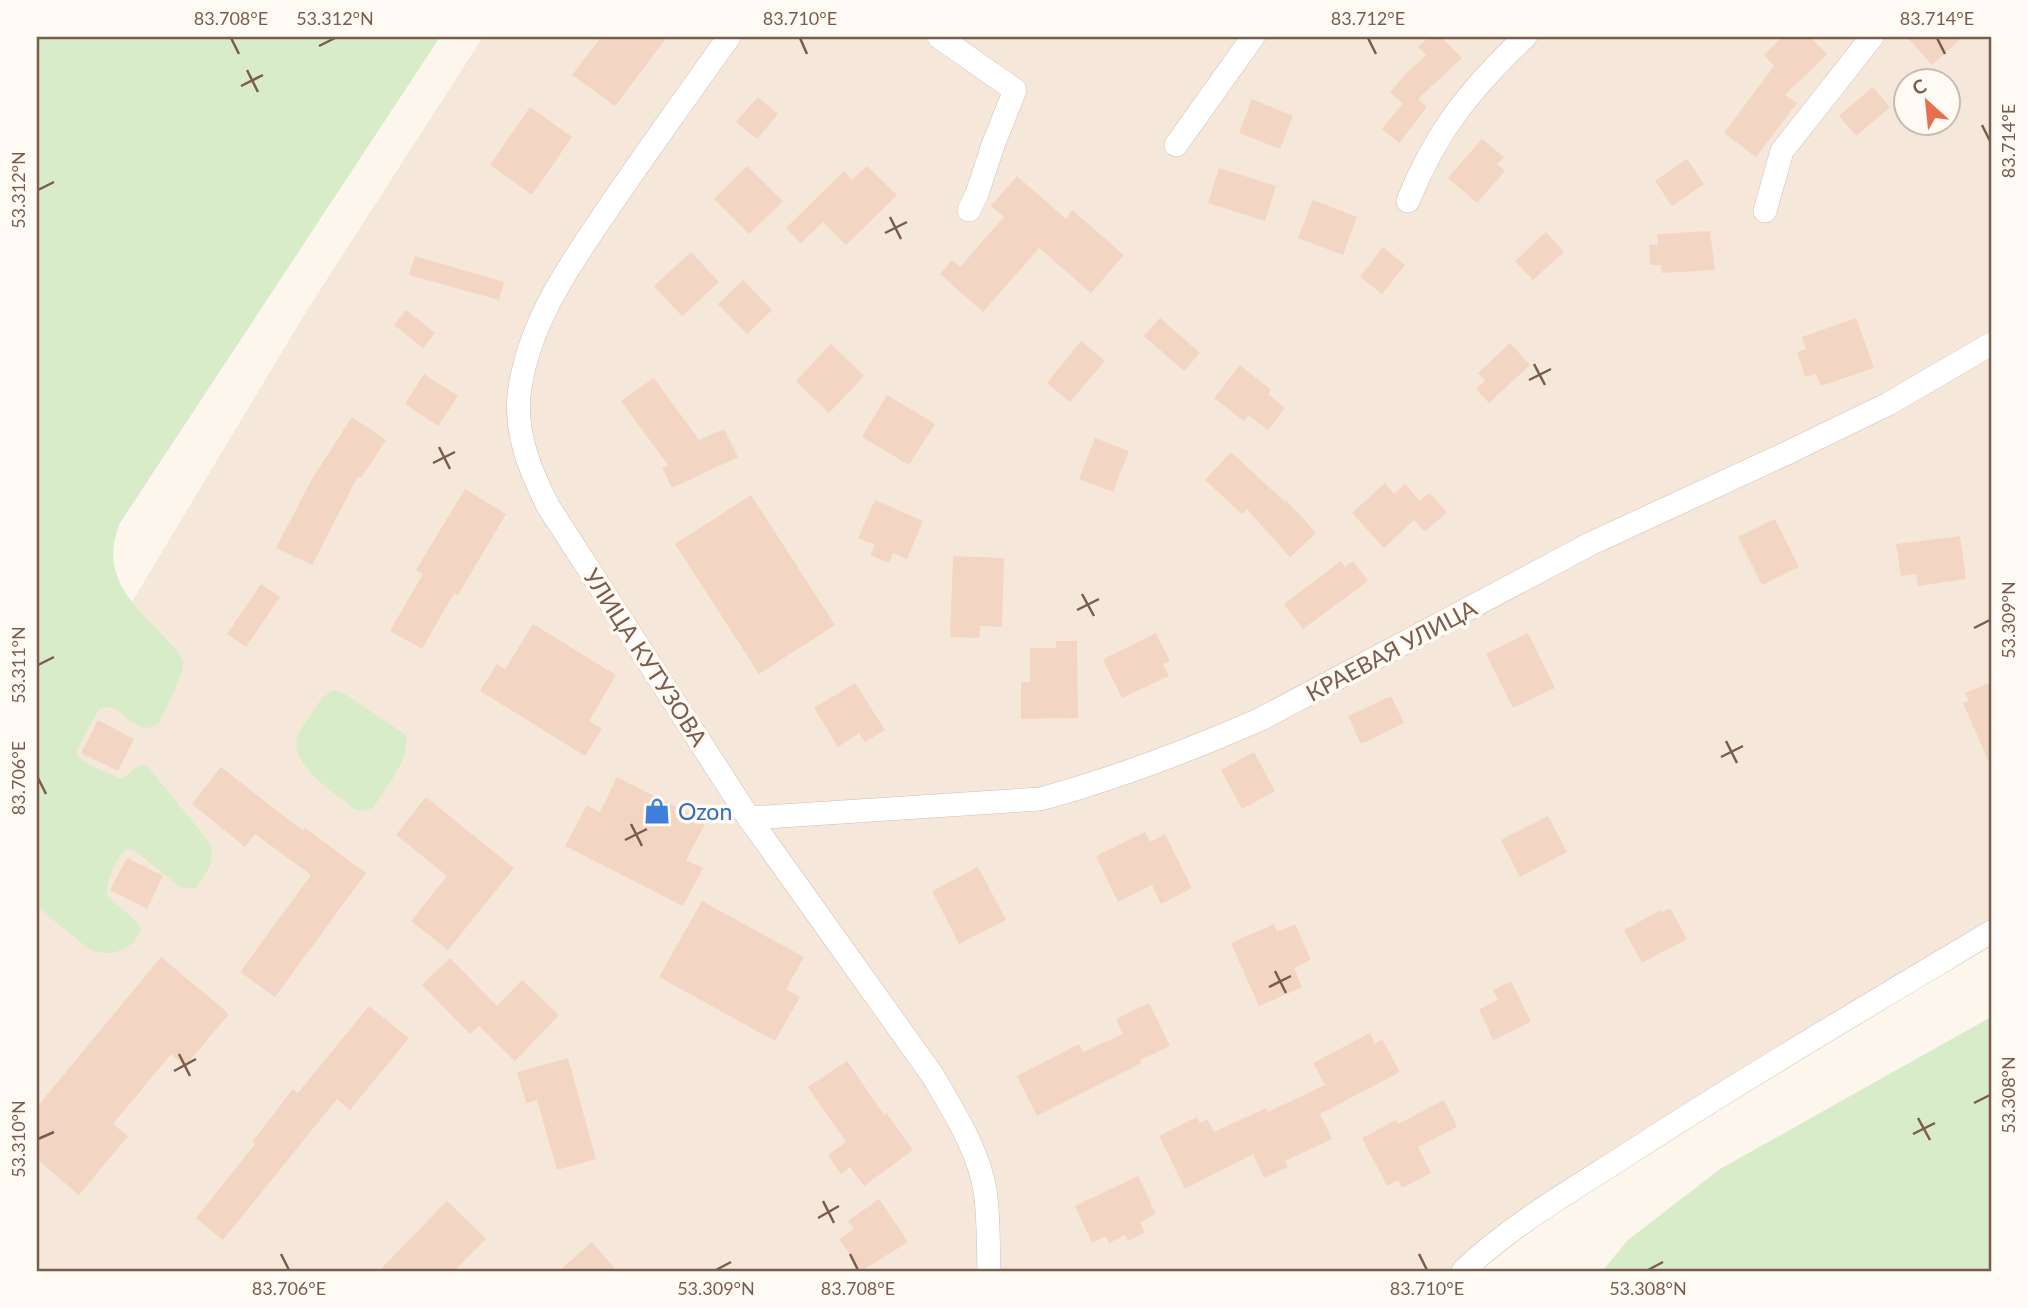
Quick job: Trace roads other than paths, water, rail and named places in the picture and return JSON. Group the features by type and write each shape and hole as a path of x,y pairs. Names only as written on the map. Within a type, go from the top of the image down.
{"street":[{"name":"УЛИЦА КУТУЗОВА","path":"729,37 638,165 550,298 526,359 519,396 519,418 527,459 548,506 749,818 933,1076 972,1152 985,1189 989,1271"},
{"path":"939,37 1015,90 969,210"},
{"path":"1175,145 1253,37"},
{"path":"1408,201 1440,136 1484,76 1525,37"},
{"path":"1765,211 1782,151 1872,37"},
{"name":"КРАЕВАЯ УЛИЦА","path":"749,818 1040,799 1070,791 1220,737 1261,719 1590,544 1888,404 1991,344"},
{"path":"1462,1271 1530,1218 1763,1067 1991,932"}],"place":[{"name":"Ozon","path":"657,811"}]}
